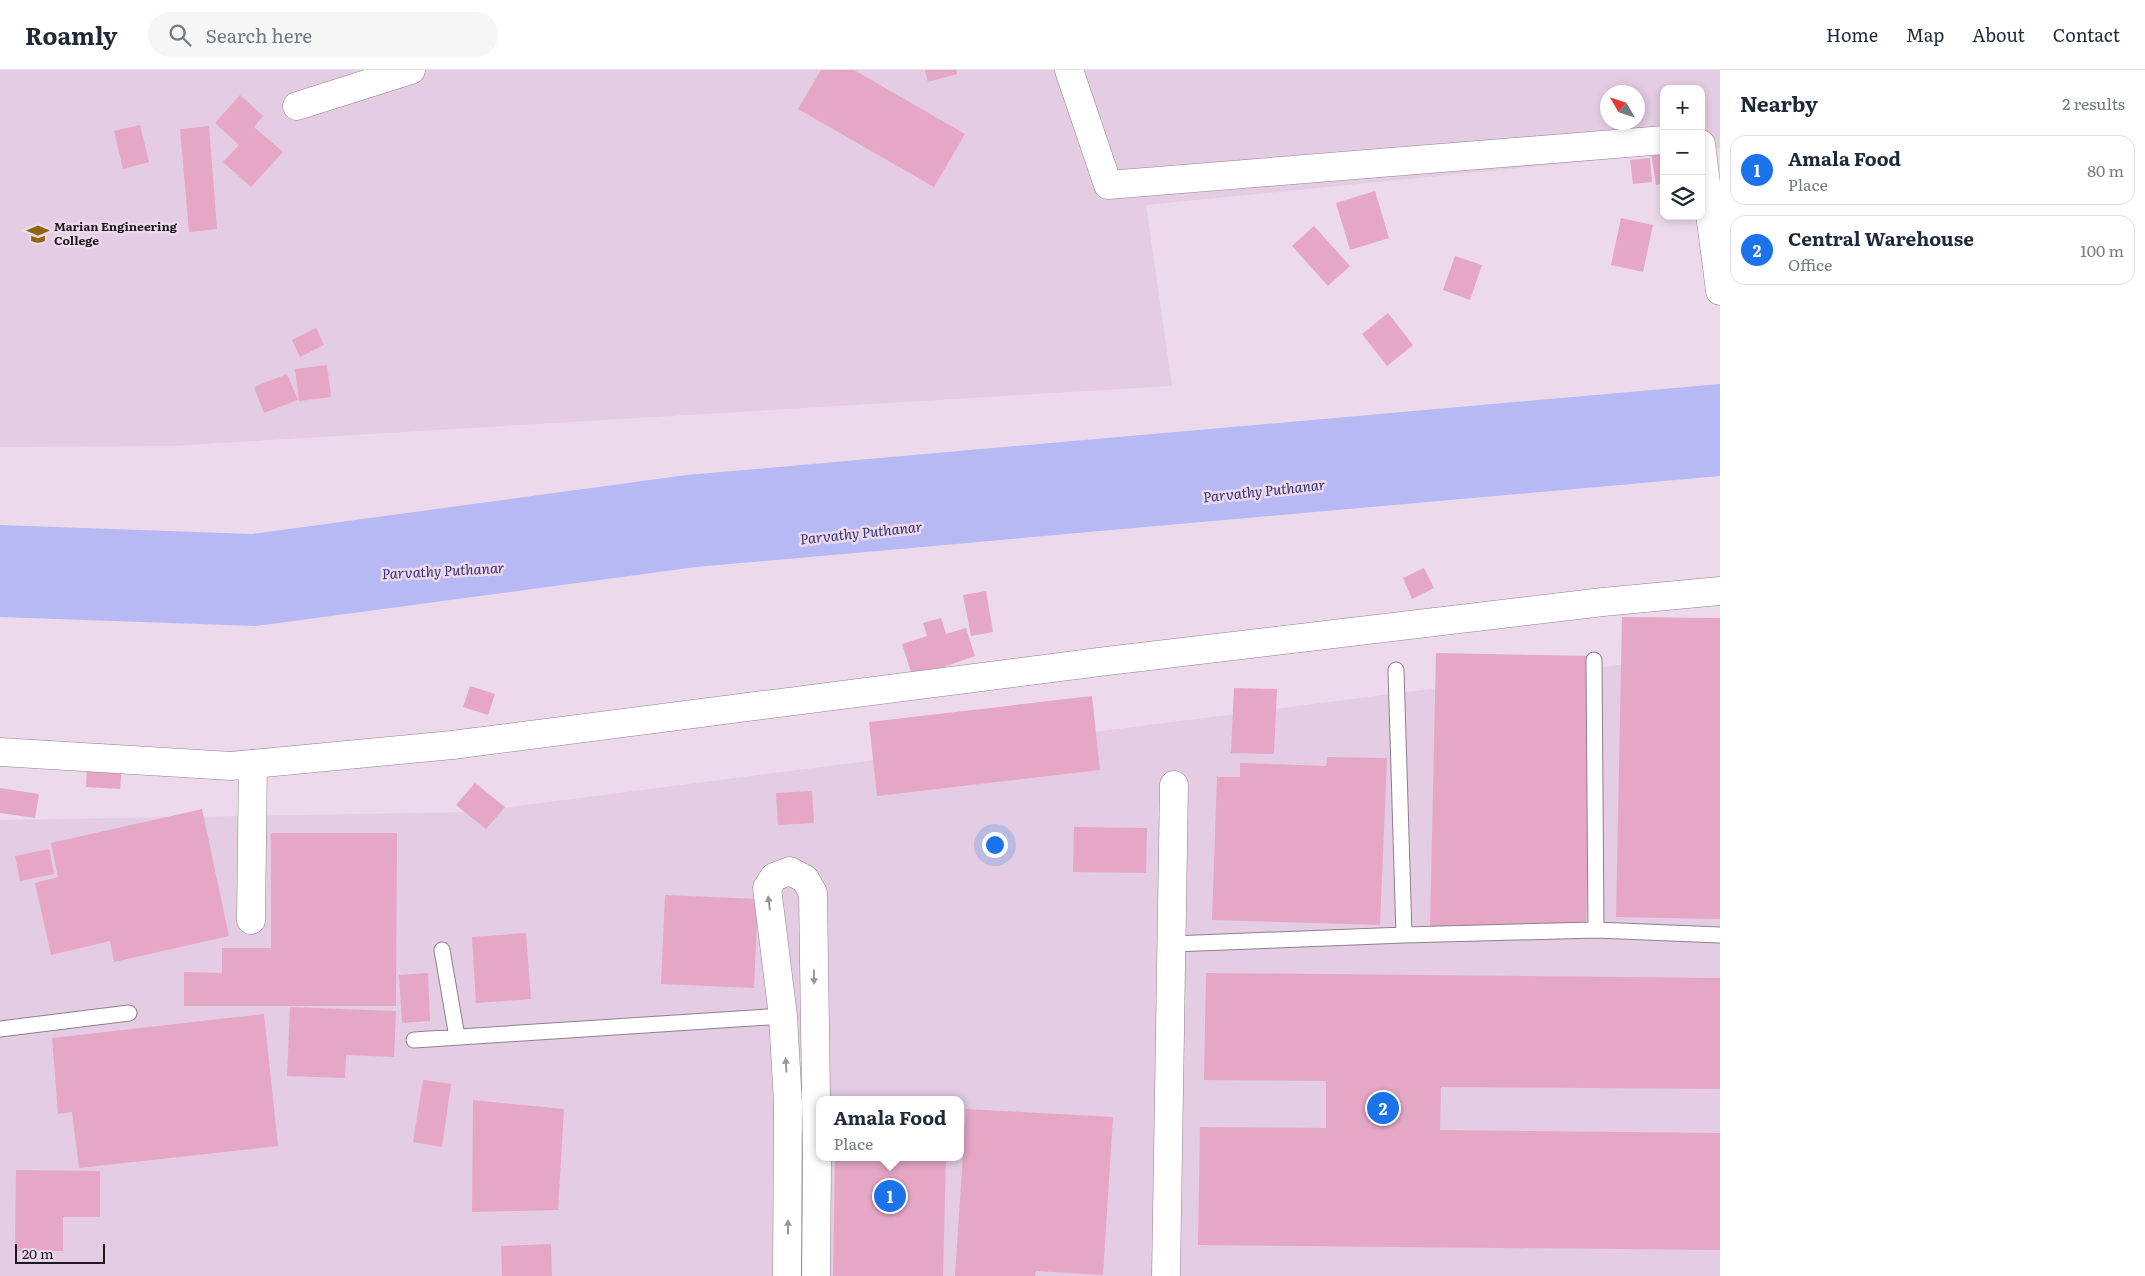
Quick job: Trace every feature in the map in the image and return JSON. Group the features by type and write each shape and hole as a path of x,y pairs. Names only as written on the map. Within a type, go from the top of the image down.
{"street":[{"path":"297,106 411,70"},
{"path":"1070,70 1108,185 1660,140"},
{"path":"1705,137 1720,135"},
{"path":"1705,175 1720,291"},
{"path":"0,752 231,766 253,764 452,745 1107,661 1603,602 1720,591"},
{"path":"251,920 253,764"},
{"path":"1166,1276 1174,785"},
{"path":"787,1276 788,1104 783,1016 767,888 774,877 790,871 805,878 813,893 816,1096"},
{"path":"816,1276 817,1161"}],"lane":[{"path":"1594,660 1596,930"},
{"path":"1396,670 1404,935"},
{"path":"1172,944 1596,930 1720,935"},
{"path":"442,950 457,1037"},
{"path":"0,1029 128,1013"},
{"path":"414,1040 783,1016"}],"shaded area":[{"path":"0,70 1720,70 1720,148 1705,150 1705,85 1660,85 1660,154 1146,205 1172,386 172,446 0,447"},
{"path":"1720,652 1720,1276 0,1276 0,820 470,812"}],"water":[{"name":"Parvathy Puthanar","path":"1720,384 1720,476 696,567 256,626 0,617 0,525 252,534 687,475"}],"building":[{"path":"821,70 854,70 965,134 934,187 798,109"},
{"path":"925,70 956,70 957,74 928,82"},
{"path":"240,95 263,116 254,127 283,152 251,187 223,162 239,145 215,123"},
{"path":"140,125 149,162 123,169 114,131"},
{"path":"209,126 217,229 189,232 180,129"},
{"path":"1660,152 1660,184 1656,185 1651,153"},
{"path":"1650,158 1652,182 1633,184 1630,160"},
{"path":"1375,191 1389,238 1350,250 1336,203"},
{"path":"1621,218 1653,225 1643,272 1611,265"},
{"path":"1314,226 1350,266 1328,286 1292,246"},
{"path":"1455,256 1482,265 1470,300 1443,290"},
{"path":"1388,313 1413,345 1387,366 1362,334"},
{"path":"316,328 324,345 300,357 292,340"},
{"path":"327,365 331,397 299,401 295,369"},
{"path":"287,374 298,400 264,413 254,387"},
{"path":"1424,568 1434,588 1412,599 1403,578"},
{"path":"986,591 993,632 971,636 963,595"},
{"path":"1622,617 1720,618 1720,919 1616,917"},
{"path":"941,618 946,634 966,628 975,656 913,678 902,644 927,636 923,623"},
{"path":"1436,653 1592,656 1586,930 1430,928"},
{"path":"470,686 495,694 488,715 463,707"},
{"path":"1234,688 1277,689 1274,754 1231,753"},
{"path":"1092,696 1100,770 877,796 869,722"},
{"path":"1327,757 1387,758 1380,925 1212,920 1217,777 1240,777 1240,763 1326,766"},
{"path":"87,764 122,766 120,789 86,787"},
{"path":"475,783 505,807 486,829 456,805"},
{"path":"0,788 39,794 35,818 0,813"},
{"path":"812,791 814,823 778,825 776,793"},
{"path":"202,809 229,936 114,962 110,941 51,955 35,883 58,877 51,843"},
{"path":"1074,827 1147,828 1146,873 1073,872"},
{"path":"271,833 397,833 396,1006 184,1006 184,972 222,973 222,948 271,948"},
{"path":"49,849 54,874 20,881 15,856"},
{"path":"665,895 758,899 754,988 661,984"},
{"path":"526,933 531,999 476,1003 472,937"},
{"path":"428,973 430,1021 402,1023 399,975"},
{"path":"1206,973 1720,978 1720,1089 1441,1087 1440,1130 1720,1133 1720,1250 1198,1245 1200,1127 1326,1128 1326,1081 1204,1080"},
{"path":"290,1007 396,1011 394,1057 346,1055 345,1078 287,1076"},
{"path":"264,1014 278,1146 79,1168 72,1112 58,1114 52,1038"},
{"path":"423,1080 451,1084 442,1147 413,1142"},
{"path":"473,1100 564,1109 558,1210 472,1212"},
{"path":"966,1109 1113,1117 1103,1275 1036,1271 1035,1276 955,1276"},
{"path":"835,1161 946,1161 943,1276 833,1276"},
{"path":"16,1170 100,1171 100,1217 63,1217 63,1251 15,1251"},
{"path":"551,1244 552,1276 502,1276 501,1246"}],"place":[{"name":"Marian Engineering College","path":"38,234"},
{"name":"Central Warehouse","path":"1383,1108"},
{"name":"Amala Food","path":"890,1196"}]}
